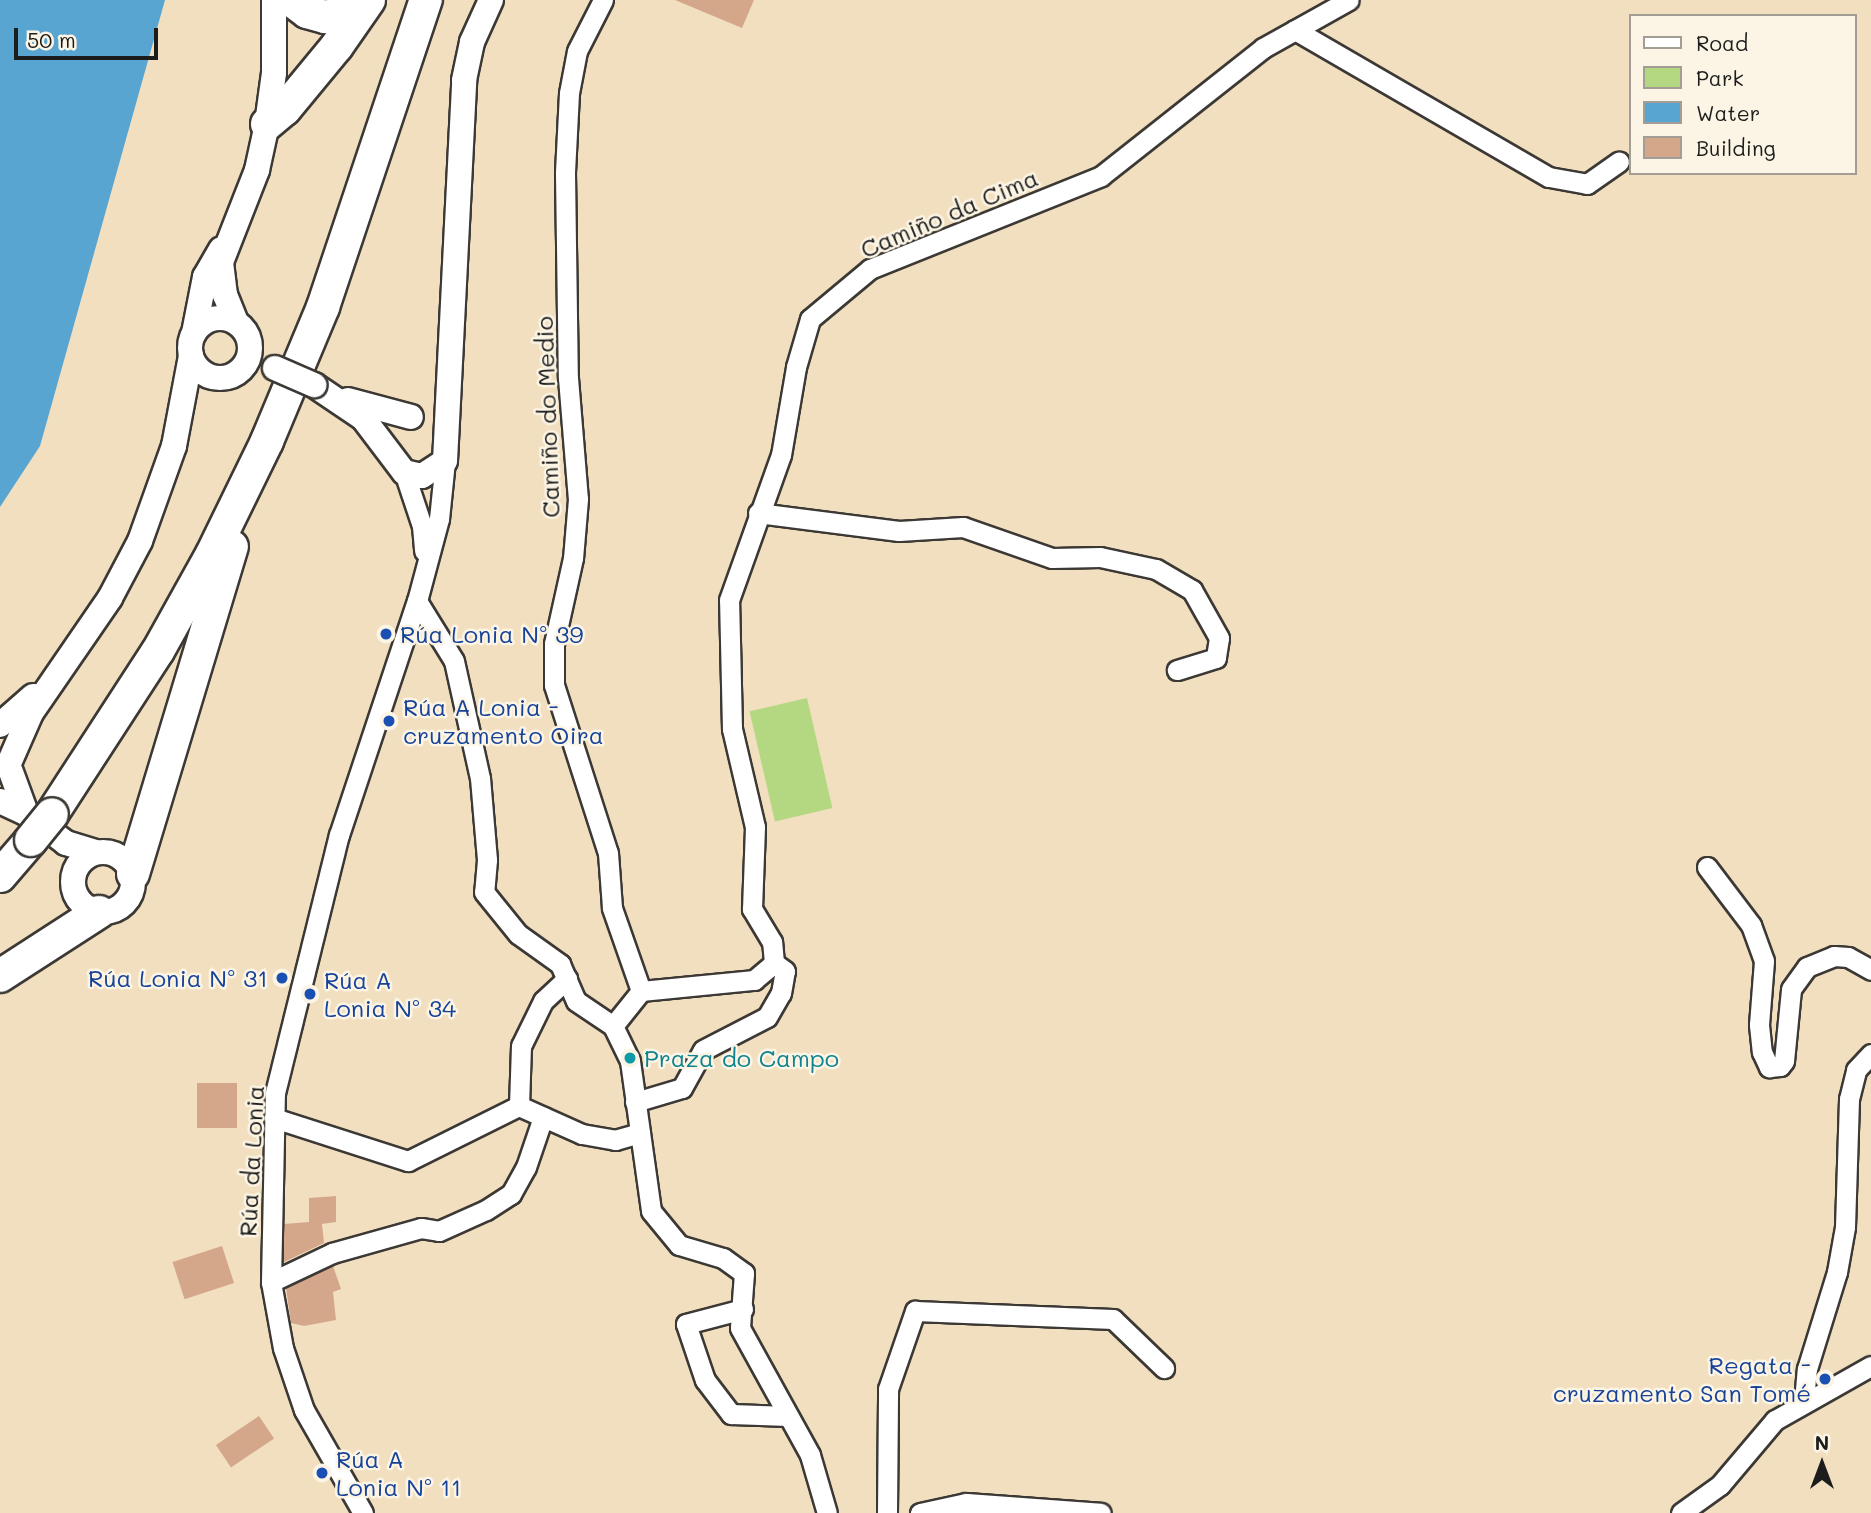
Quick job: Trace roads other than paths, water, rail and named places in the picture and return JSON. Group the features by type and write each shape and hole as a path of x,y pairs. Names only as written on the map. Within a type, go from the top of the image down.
{"highway":[{"path":"291,0 307,12 325,17 366,5"},
{"path":"0,876 158,651 212,554 267,441 323,307 426,0"},
{"path":"267,124 285,109 366,5"},
{"path":"133,874 267,441"},
{"path":"0,976 99,912"}],"street":[{"path":"174,446 228,375 249,358 243,331 222,281 221,262 230,233 257,170 267,124 274,73 274,0"},
{"path":"314,385 363,418 397,463 431,473 447,449 464,80 472,42 491,0"},
{"name":"Camiño do Medio","path":"603,0 577,51 569,93 565,173 568,378 578,499 573,558 554,644 554,685 608,853 612,908 641,991"},
{"name":"Camiño da Cima","path":"635,1102 682,1088 703,1049 767,1017 781,993 785,971 774,962 772,942 752,909 755,827 732,729 729,600 781,455 796,367 810,319 870,270 1101,176 1196,98 1263,48 1349,0"},
{"path":"1295,30 1549,177 1587,184 1619,162"},
{"path":"36,822 5,767 18,735 125,573 174,446 205,277 230,233"},
{"path":"192,345 217,318 243,331 275,368 371,410 439,423 447,449"},
{"path":"192,345 200,371 228,375 275,368"},
{"path":"397,463 396,427 417,417 439,393 450,364"},
{"name":"Rúa da Lonia","path":"363,1513 304,1410 283,1348 271,1282 275,1093 339,835 416,601 424,559 439,519 447,449"},
{"name":"Rúa da Lonia","path":"397,463 422,526 424,559"},
{"path":"758,513 900,531 963,527 1052,558 1100,557 1156,569 1192,590 1219,638 1216,658 1177,670"},
{"path":"416,601 454,661 480,778 487,860 484,892 518,934 560,964 576,1001 613,1026 630,1061 651,1211 679,1245 723,1258 744,1273 740,1328 810,1455 827,1513"},
{"path":"0,725 57,674"},
{"path":"0,801 65,843 122,858 133,874 127,902 99,912 76,897 65,843"},
{"path":"73,878 80,862 95,852"},
{"path":"1707,867 1751,925 1765,961 1759,1025 1762,1052 1769,1067 1784,1061 1791,989 1807,967 1835,956 1871,970"},
{"path":"613,1026 641,991 754,980 774,962"},
{"path":"519,1107 521,1046 543,1001 567,979"},
{"path":"1804,1401 1807,1369 1837,1272 1845,1227 1849,1099 1856,1070 1871,1054"},
{"path":"274,1118 408,1161 519,1107 582,1134 615,1140 640,1133"},
{"path":"271,1282 332,1253 421,1228 439,1231 486,1210 511,1194 526,1167 543,1117"},
{"path":"743,1309 686,1324 705,1380 732,1414 788,1416"},
{"path":"887,1513 888,1389 915,1311 1113,1319 1164,1368"},
{"path":"1681,1513 1720,1485 1775,1420 1804,1401 1871,1366"},
{"path":"920,1513 966,1503 1101,1513"}],"water":[{"path":"0,0 165,0 40,446 0,507"}],"place":[{"name":"Rúa Lonia Nº 39","path":"386,634"},
{"name":"Rúa A Lonia - cruzamento Oira","path":"389,721"},
{"name":"Rúa Lonia Nº 31","path":"282,978"},
{"name":"Rúa A Lonia Nº 34","path":"310,994"},
{"name":"Praza do Campo","path":"630,1058"},
{"name":"Regata - cruzamento San Tomé","path":"1825,1379"},
{"name":"Rúa A Lonia Nº 11","path":"322,1473"}]}
